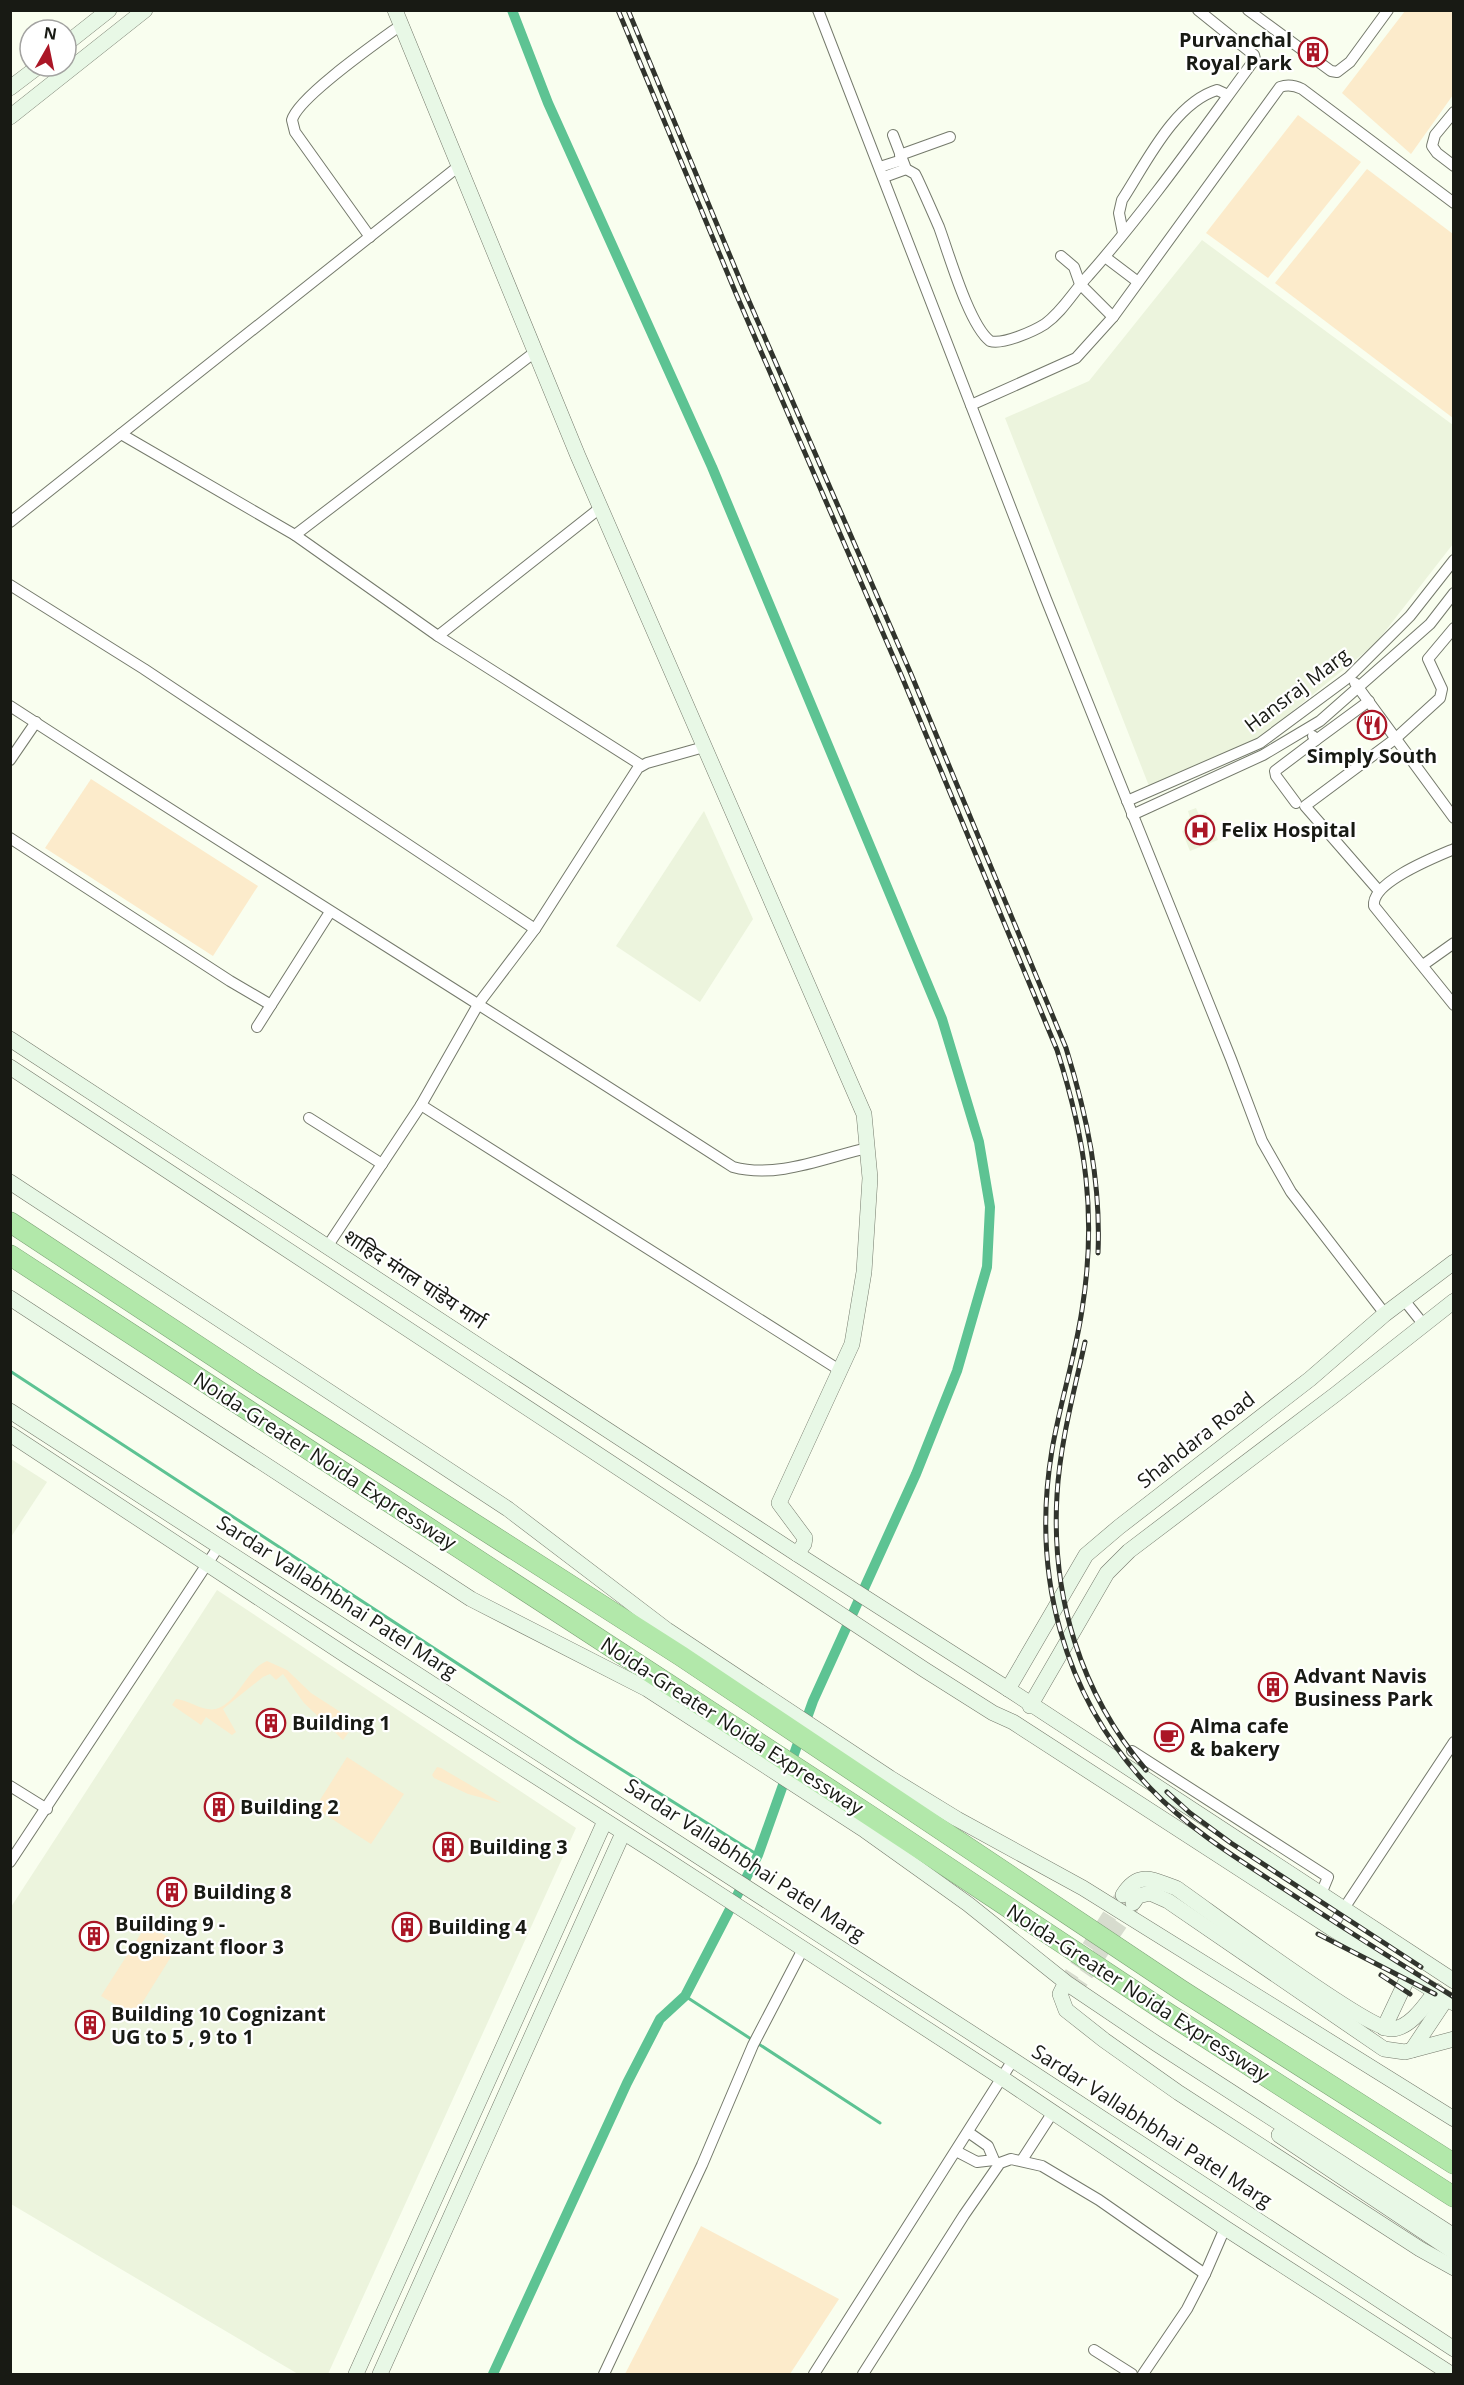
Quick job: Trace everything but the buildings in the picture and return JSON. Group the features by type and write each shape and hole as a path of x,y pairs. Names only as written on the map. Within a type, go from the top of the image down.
{"highway":[{"name":"Noida-Greater Noida Expressway","path":"10,1222 254,1383 731,1681 887,1784 1181,1990 1454,2164"},
{"name":"Noida-Greater Noida Expressway","path":"10,1255 712,1723 1454,2197"}],"street":[{"path":"78,35 109,10"},
{"path":"10,117 145,10"},
{"path":"818,10 1046,599 1266,1150 1297,1200 1385,1314"},
{"path":"893,135 903,162 915,174 981,332 990,341 1004,342 1045,324 1065,306 1080,284 1124,233 1255,57 1198,10"},
{"path":"1248,10 1331,71 1337,72 1350,62 1388,10"},
{"path":"370,237 295,132 292,120 296,110 398,18 600,507 864,1114 870,1179 864,1272 852,1344 779,1503 805,1538 801,1557"},
{"path":"10,88 23,78"},
{"path":"971,405 1076,358 1113,317 1275,92 1286,84 1302,89 1454,203"},
{"path":"1124,233 1119,213 1122,200 1178,116 1192,103 1211,92 1217,90 1228,95"},
{"path":"1454,112 1435,135 1432,146 1437,153 1454,166"},
{"path":"882,172 950,137"},
{"path":"10,522 459,166"},
{"path":"1062,256 1074,267 1080,284 1113,317"},
{"path":"1105,257 1138,282"},
{"path":"295,535 535,352"},
{"path":"122,434 295,535 438,636 641,765"},
{"path":"438,636 600,507"},
{"name":"Hansraj Marg","path":"1127,801 1260,743 1349,677 1410,616 1454,560"},
{"path":"10,585 144,669 535,929"},
{"name":"Hansraj Marg","path":"1132,815 1263,755 1320,721 1430,624 1454,593"},
{"path":"1378,891 1305,806 1395,739 1442,694 1441,685 1428,659 1454,628"},
{"path":"1349,677 1454,818"},
{"path":"1296,803 1276,776 1275,771 1369,701"},
{"path":"10,706 733,1167 750,1171 783,1169 867,1148"},
{"path":"10,760 36,722"},
{"path":"1307,729 1316,740"},
{"path":"327,1247 421,1105 478,1003 535,929 641,765 704,747"},
{"path":"10,838 230,981 271,1005"},
{"path":"1454,849 1410,869 1378,891 1373,902 1454,1005"},
{"path":"257,1027 330,912"},
{"path":"1423,965 1454,943"},
{"name":"शाहिद मंगल पांडेय मार्ग","path":"10,1039 801,1557 1454,1980"},
{"path":"10,1067 793,1585 993,1713 1013,1722 1331,1928 1445,1998"},
{"path":"421,1105 841,1371"},
{"path":"309,1118 382,1164"},
{"path":"10,1182 508,1509 731,1681"},
{"name":"Shahdara Road","path":"1008,1689 1086,1555 1310,1379 1385,1314 1454,1262"},
{"path":"10,1298 471,1599 712,1723"},
{"path":"1404,1300 1424,1325"},
{"path":"1030,1706 1107,1574 1129,1551 1454,1301"},
{"name":"Sardar Vallabhbhai Patel Marg","path":"10,1411 808,1926 1454,2349"},
{"path":"10,1434 350,1658 1002,2078 1225,2228 1451,2374"},
{"path":"649,1489 666,1468"},
{"path":"10,1862 219,1546"},
{"path":"1331,1928 1454,1742"},
{"path":"1132,1751 1328,1877 1321,1894"},
{"path":"887,1784 957,1819 1092,1894 1454,2119"},
{"path":"10,1786 46,1809"},
{"path":"356,2374 605,1821"},
{"path":"866,1822 1083,1994 1454,2236"},
{"path":"380,2374 623,1833"},
{"path":"1445,1998 1402,2026 1392,2029 1384,2028 1331,1996 1176,1888 1148,1879 1139,1879 1130,1884 1128,1899 1150,1893 1168,1901 1384,2049 1405,2052 1454,2039"},
{"path":"604,2374 702,2165 753,2045 801,1948"},
{"path":"1384,2028 1408,1975"},
{"path":"1454,2252 1075,1999 1068,1990 1060,1994 1066,2010 1104,2040 1179,2092 1420,2249 1454,2268"},
{"path":"1412,2050 1445,1998"},
{"path":"814,2374 1013,2060"},
{"path":"1022,2160 1053,2112"},
{"path":"968,2132 988,2146 997,2162"},
{"path":"956,2151 977,2162 1011,2159 1042,2166 1099,2200 1205,2274"},
{"path":"863,2374 997,2162"},
{"path":"1143,2374 1183,2316 1225,2228"},
{"path":"1094,2350 1132,2374"}],"shaded area":[{"path":"1405,11 1454,11 1453,95 1411,154 1342,93"},
{"path":"1298,115 1361,162 1268,278 1206,233"},
{"path":"1367,169 1453,234 1453,418 1275,283"},
{"path":"1202,240 1453,425 1453,544 1376,643 1251,745 1149,786 1005,418 1089,381"},
{"path":"91,779 258,886 213,956 45,848"},
{"name":"Felix Hospital","path":"1196,808 1199,815 1206,812 1218,840 1190,851 1182,831 1189,828 1186,820 1190,818 1188,811"},
{"path":"704,811 753,919 700,1002 616,946"},
{"path":"11,1459 47,1482 11,1537"},
{"path":"217,1590 576,1828 328,2374 298,2374 11,2204 11,1907"},
{"path":"267,1661 287,1670 311,1693 356,1722 343,1740 304,1703 283,1674 276,1680 270,1674 263,1677 223,1709 236,1732 232,1735 206,1717 201,1725 172,1705 176,1699 206,1709 216,1709 231,1700 253,1671"},
{"path":"347,1757 404,1794 371,1844 315,1808"},
{"path":"437,1767 501,1803 468,1794 434,1778 432,1775"},
{"path":"147,1924 179,1944 134,2016 101,1996"},
{"path":"701,2226 839,2299 790,2374 625,2374"}],"waterway":[{"path":"493,2374 627,2083 660,2019 685,1996 758,1855 813,1701 916,1474 957,1371 987,1267 990,1207 979,1142 942,1019 712,467 548,103 512,10"},
{"path":"10,1371 576,1741 758,1855"},
{"path":"685,1996 880,2123"}],"tunnel":[{"path":"1064,1986 1121,1898"},
{"path":"1073,1993 1132,1906"}],"railway":[{"path":"618,10 737,296 902,677 1057,1050 1067,1083 1082,1147 1088,1210 1088,1243 1079,1328 1052,1450 1047,1497 1046,1543 1051,1588 1061,1632 1075,1674 1095,1715 1121,1753 1151,1789 1182,1818 1249,1866 1454,1997"},
{"path":"628,10 745,292 911,674 1066,1048 1091,1149 1097,1201 1098,1253"},
{"path":"1085,1342 1061,1456 1056,1532 1059,1569 1074,1641 1087,1676 1103,1709 1146,1770"},
{"path":"1167,1792 1190,1813 1231,1843 1421,1967"},
{"path":"1318,1934 1435,1994"},
{"path":"1381,1975 1410,1994"}],"place":[{"name":"Purvanchal Royal Park","path":"1313,52"},
{"name":"Simply South","path":"1372,725"},
{"name":"Felix Hospital","path":"1200,830"},
{"name":"Advant Navis Business Park","path":"1273,1687"},
{"name":"Building 1","path":"271,1723"},
{"name":"Alma cafe & bakery","path":"1169,1737"},
{"name":"Building 2","path":"219,1807"},
{"name":"Building 3","path":"448,1847"},
{"name":"Building 8","path":"172,1892"},
{"name":"Building 4","path":"407,1927"},
{"name":"Building 9 - Cognizant floor 3","path":"94,1936"},
{"name":"Building 10 Cognizant UG to 5 , 9 to 1","path":"90,2025"}]}
